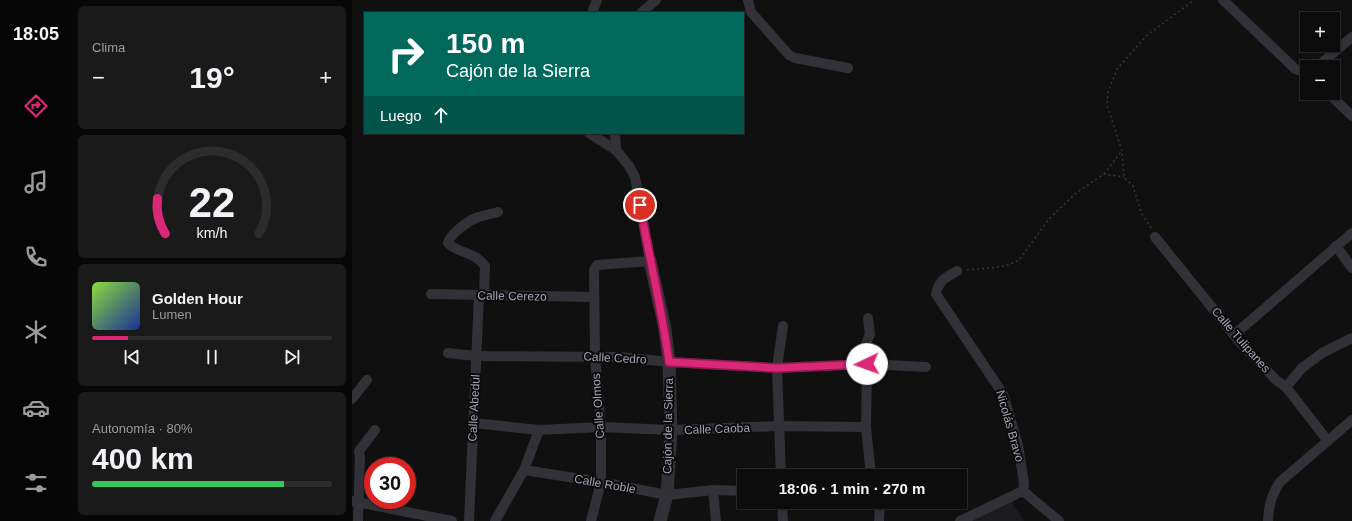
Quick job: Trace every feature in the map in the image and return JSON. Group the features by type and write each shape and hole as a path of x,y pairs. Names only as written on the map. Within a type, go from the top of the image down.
{"street":[{"path":"592,12 597,0"},
{"path":"642,12 656,0"},
{"path":"748,0 751,12 789,55 794,58 848,68"},
{"path":"1223,0 1295,69 1300,71"},
{"path":"1325,60 1352,37"},
{"path":"1335,100 1352,116"},
{"path":"591,134 616,150 629,166 635,177 650,261"},
{"path":"615,134 616,150"},
{"name":"Calle Abedul","path":"469,521 476,356 485,266 477,257 468,252 452,247 448,244 448,240 475,218 485,214 498,212"},
{"path":"1235,334 1352,233"},
{"name":"Calle Tulipanes","path":"1155,237 1254,358 1276,380 1286,387 1328,441"},
{"path":"1336,246 1352,268"},
{"name":"Calle Olmos","path":"591,521 601,482 601,427 595,356 594,270 597,265 650,261"},
{"name":"Cajón de la Sierra","path":"650,261 665,329 669,362 671,430 666,494 660,521"},
{"name":"Nicolás Bravo","path":"957,271 940,282 936,294 1003,394 1018,445 1024,483 1023,491"},
{"name":"Calle Cerezo","path":"431,294 594,297"},
{"path":"868,318 870,334 864,348 867,364 866,427 870,469"},
{"path":"781,469 777,368 783,326"},
{"path":"1286,387 1302,368 1322,353 1352,338"},
{"name":"Calle Cedro","path":"448,353 476,356 595,356 777,368 867,364 926,367"},
{"path":"352,399 366,380"},
{"path":"1268,521 1270,502 1273,493 1280,482 1352,420"},
{"name":"Calle Caoba","path":"474,423 539,430 601,427 671,430 779,426 866,427"},
{"path":"358,521 355,502 360,457 356,447 375,430"},
{"path":"495,521 524,470 539,430"},
{"name":"Calle Roble","path":"524,470 666,494 713,490 737,490"},
{"path":"713,490 716,521"},
{"path":"960,521 1023,491 1059,521"},
{"path":"355,502 452,521"},
{"path":"782,509 783,521"},
{"path":"879,521 880,509"}],"path":[{"path":"1124,178 1122,151 1108,105 1108,92 1117,69 1146,36 1194,0"},
{"path":"957,271 1003,267 1019,260 1049,219 1076,193 1104,174 1122,151"},
{"path":"1104,174 1124,178 1133,186 1141,212 1155,237"}],"shaded area":[{"path":"1011,501 1024,521 970,521"}],"route":[{"path":"640,205 650,261 665,329 669,362 777,368 867,364"}]}
